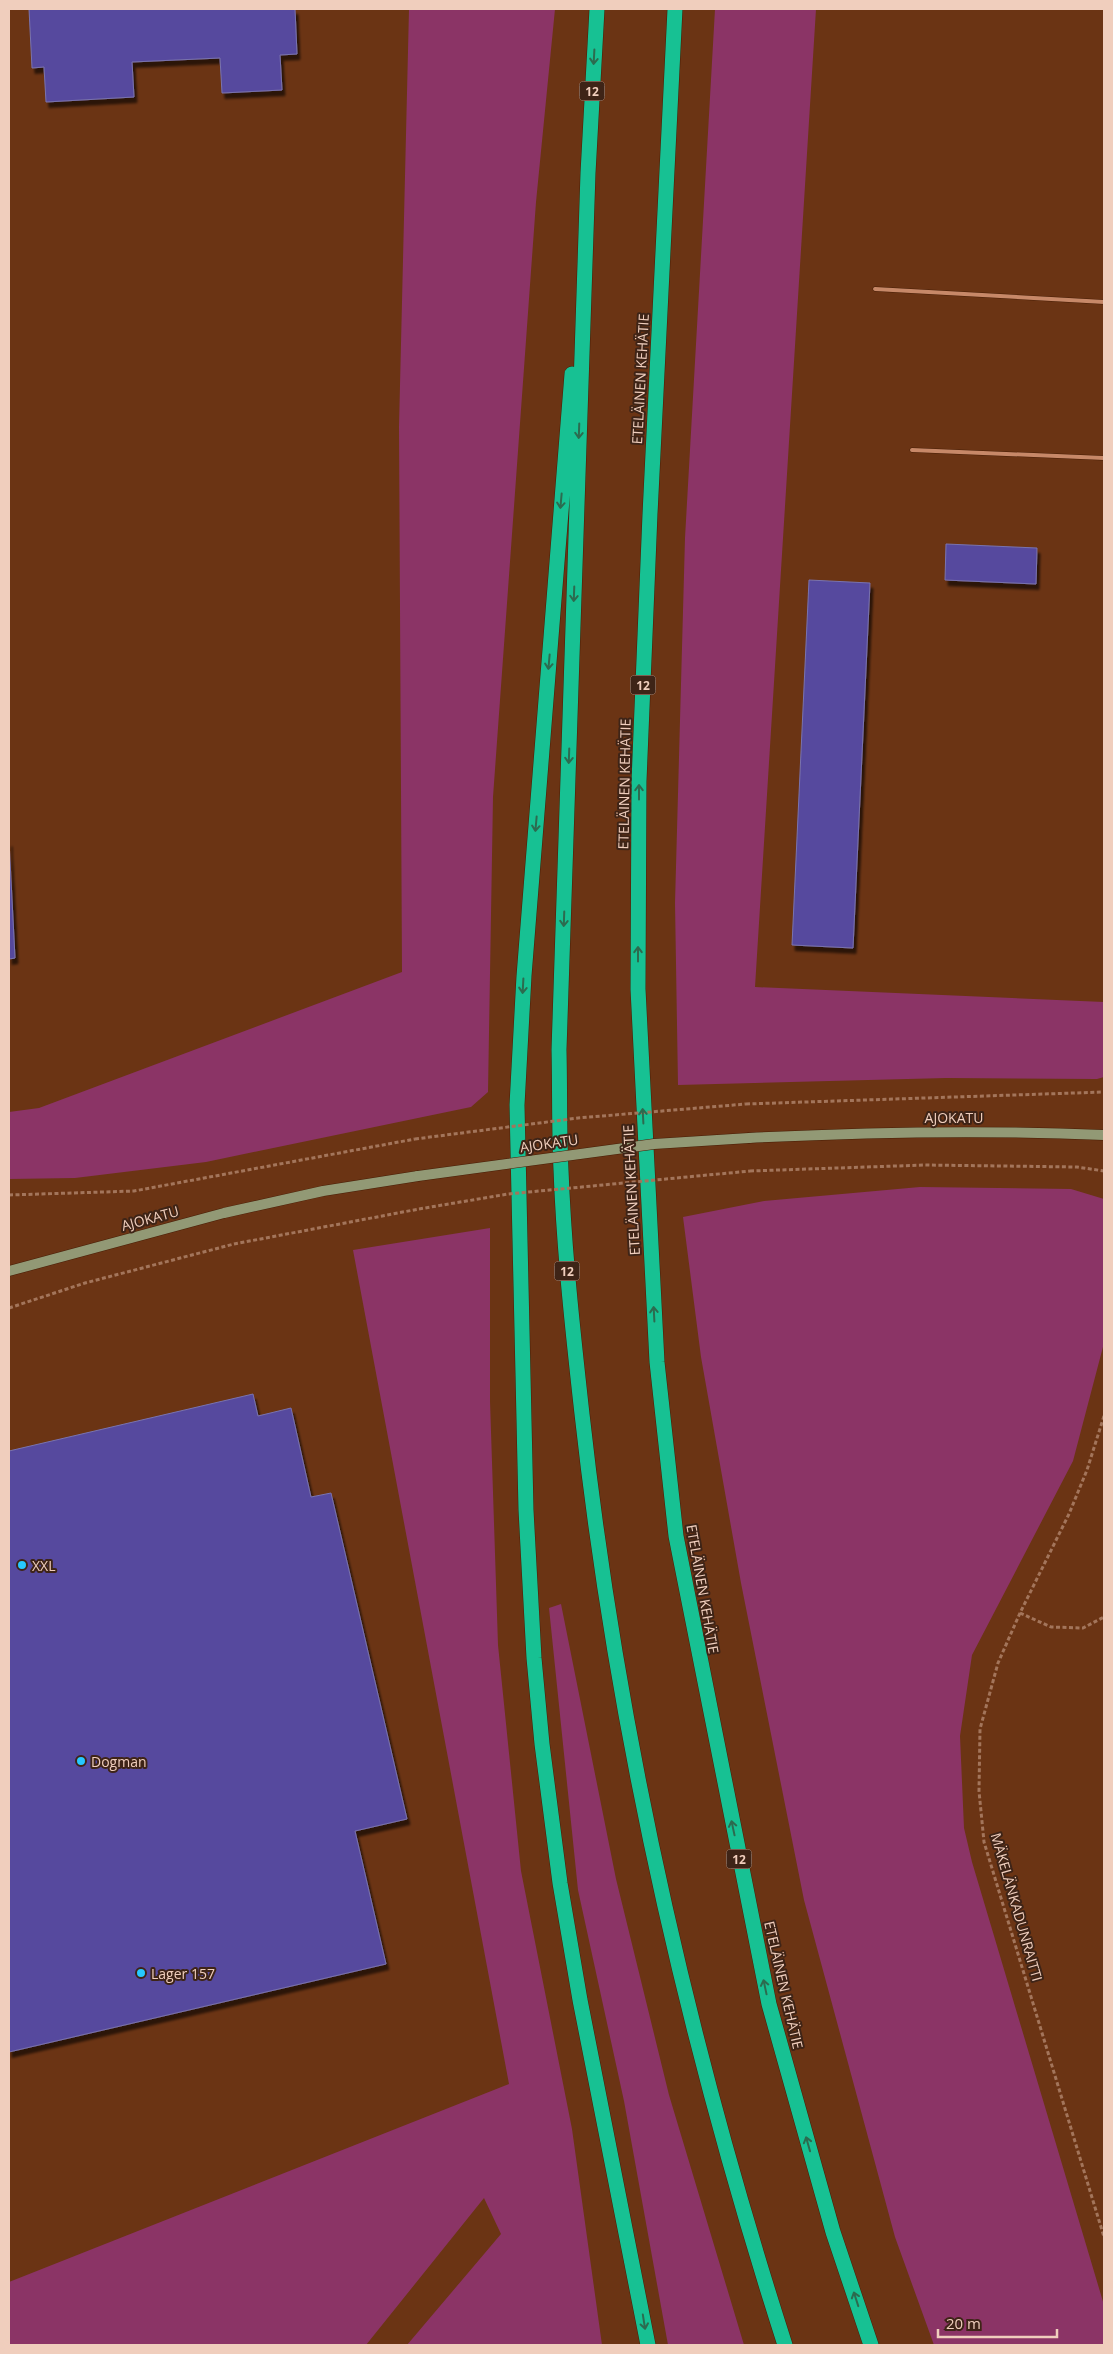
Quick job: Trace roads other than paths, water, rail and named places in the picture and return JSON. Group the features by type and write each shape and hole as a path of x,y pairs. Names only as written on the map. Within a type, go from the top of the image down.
{"highway":[{"name":"12","path":"597,9 588,173 560,1050 560,1169 569,1297 591,1497 614,1649 635,1764 700,2054 755,2250 785,2345"},
{"name":"ETELÄINEN KEHÄTIE","path":"675,9 639,780 638,989 656,1362 676,1536 769,2004 834,2232 872,2345"},
{"path":"588,173 525,956 517,1105 526,1510 534,1658 542,1744 560,1883 580,2000 648,2345"}],"street":[{"name":"AJOKATU","path":"9,1271 224,1213 323,1191 654,1144 913,1131 995,1131 1104,1135"}],"lane":[{"path":"875,289 1104,302"},
{"path":"912,450 1104,458"}],"place":[{"name":"XXL","path":"22,1565"},
{"name":"Dogman","path":"81,1761"},
{"name":"Lager 157","path":"141,1973"}]}
